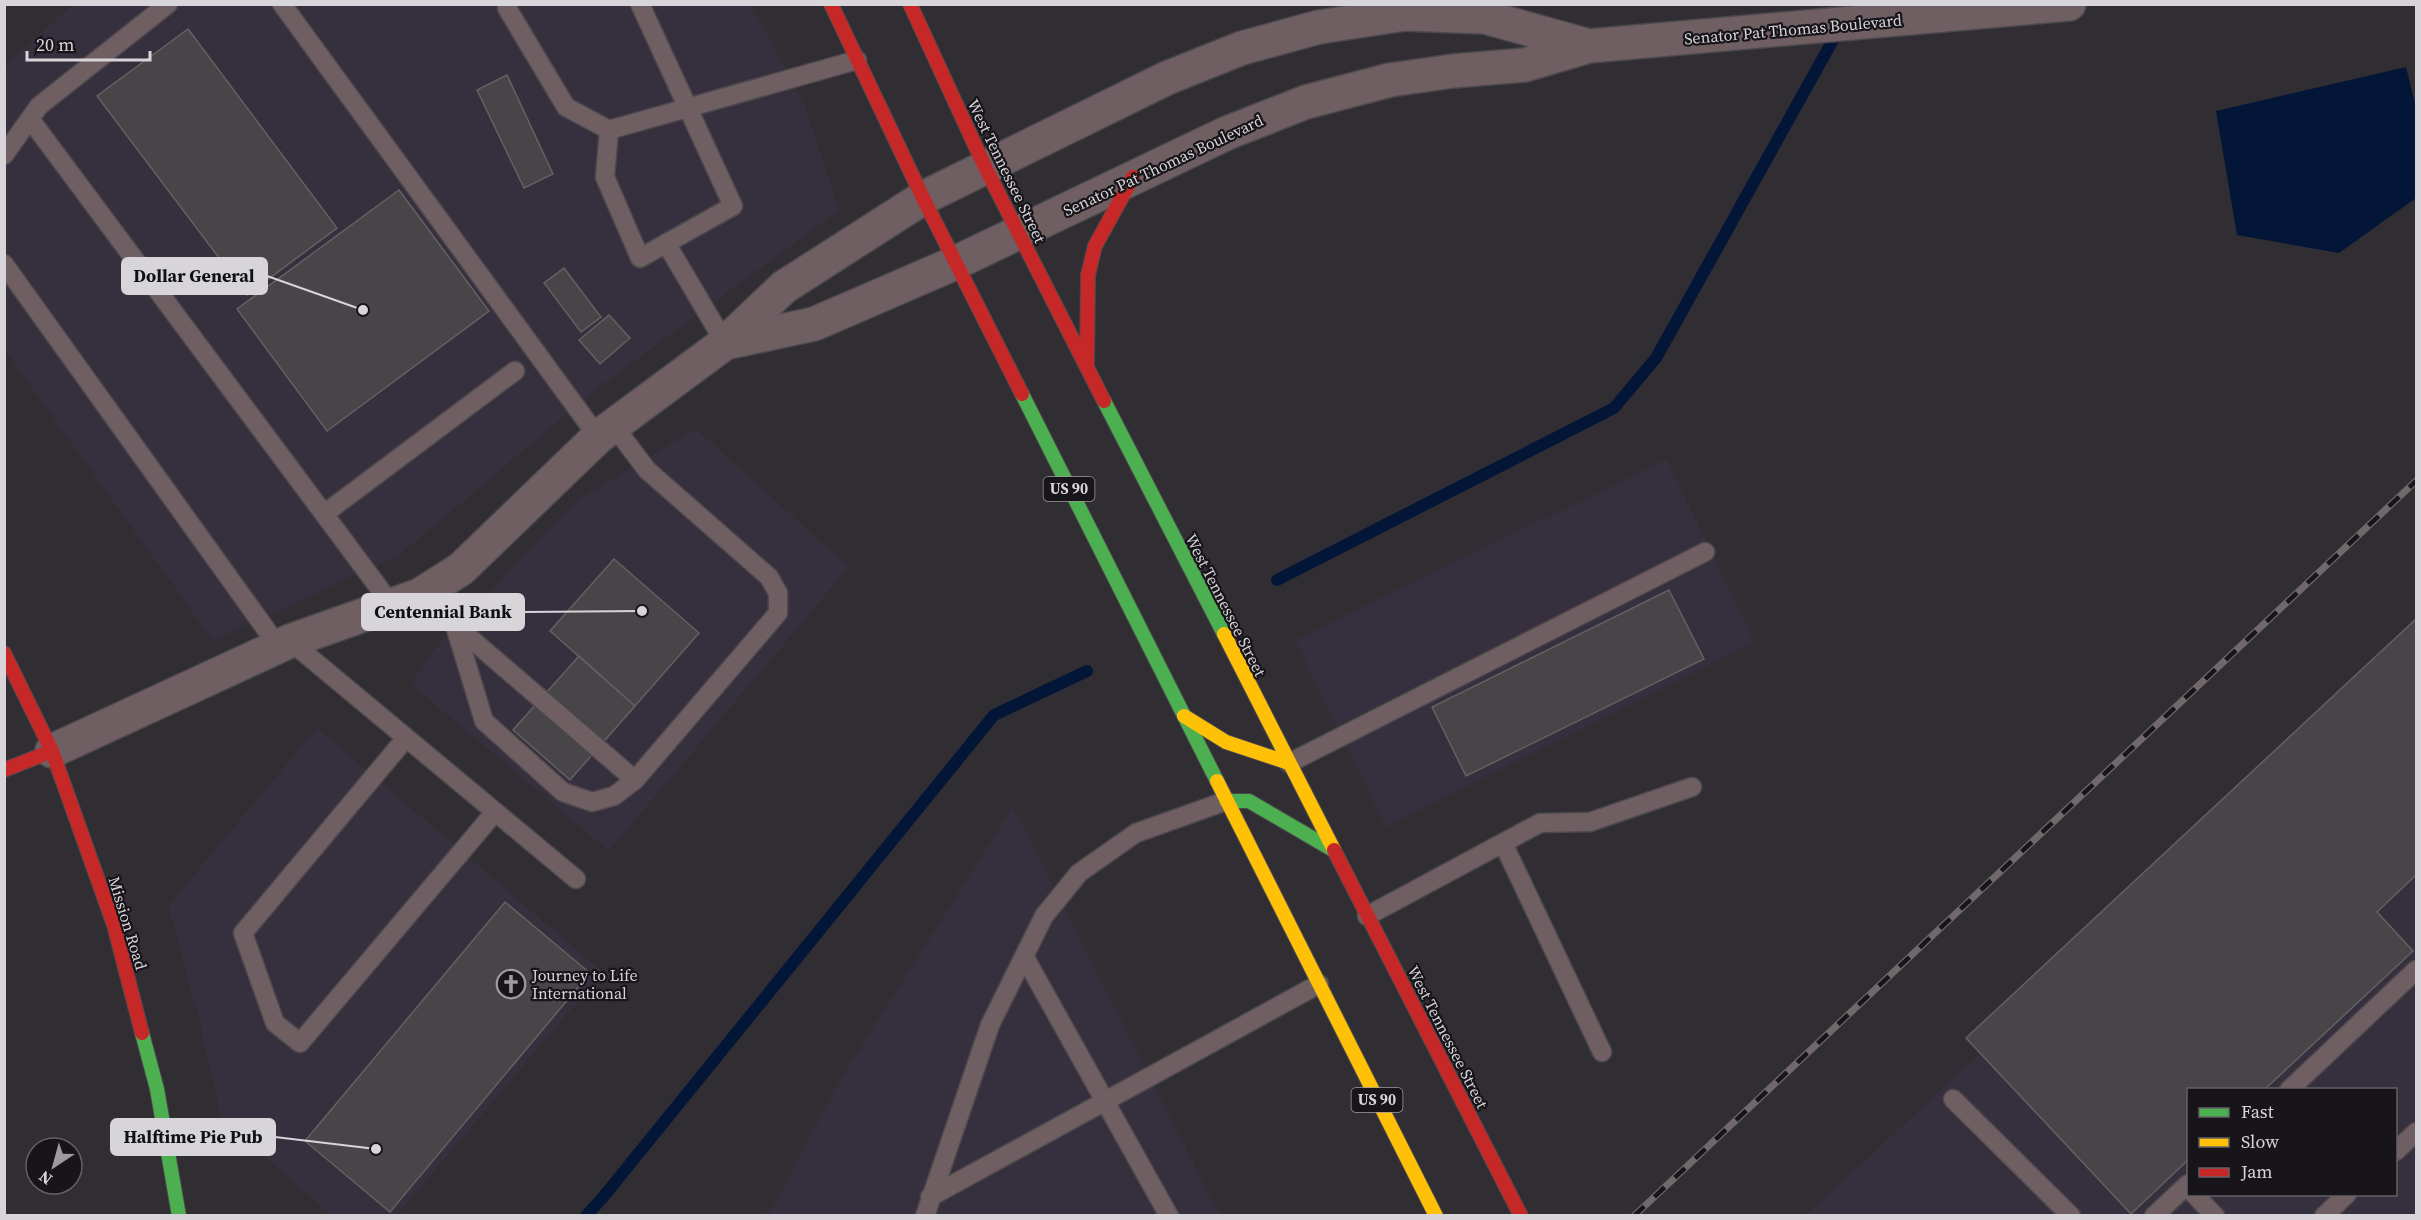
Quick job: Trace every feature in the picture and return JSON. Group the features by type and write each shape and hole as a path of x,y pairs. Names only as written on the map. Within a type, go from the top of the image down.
{"main road":[{"name":"US 90","path":"831,4 955,263 1436,1215"},
{"name":"West Tennessee Street","path":"910,4 985,167 1521,1215"},
{"path":"1087,366 1088,275 1095,246 1133,177"},
{"name":"Mission Road","path":"4,652 52,751 114,925 157,1089 179,1215"},
{"path":"1182,715 1226,742 1289,763"},
{"path":"4,770 52,751"},
{"path":"1226,801 1249,801 1333,850"}],"street":[{"name":"Senator Pat Thomas Boulevard","path":"725,343 814,324 955,263 1227,133 1306,102 1390,81 1453,71 1525,65 1589,46 2069,4"},
{"name":"Senator Pat Thomas Boulevard","path":"52,751 284,644 406,600 461,569 605,431 725,343 784,287 923,198 1167,78 1242,48 1319,27 1405,14 1485,17 1589,46"}],"lane":[{"path":"4,155 39,106 168,4"},
{"path":"282,4 605,431 769,577 778,593 778,613 635,780 615,796 592,802 563,792 484,721 455,626"},
{"path":"609,130 605,177 640,258 733,206 640,4"},
{"path":"507,8 566,107 609,130 857,60"},
{"path":"30,119 324,514 406,600 455,626 635,780"},
{"path":"666,243 725,343"},
{"path":"4,264 284,644 406,738 576,879"},
{"path":"324,514 515,371"},
{"path":"1289,763 1705,552"},
{"path":"406,738 243,933 274,1023 300,1043 495,812"},
{"path":"1367,916 1540,823 1590,822 1692,787"},
{"path":"925,1215 990,1025 1044,916 1079,873 1136,833 1226,801"},
{"path":"1503,843 1602,1052"},
{"path":"1024,956 1169,1215"},
{"path":"2290,1088 2416,970"},
{"path":"930,1197 1319,984"},
{"path":"1953,1099 2072,1215"},
{"path":"2397,1150 2416,1132"},
{"path":"2154,1215 2187,1190"},
{"path":"2197,1196 2215,1215"},
{"path":"2324,1215 2345,1196"}],"shaded area":[{"path":"72,5 751,5 804,102 839,210 598,388 398,556 213,641 5,350 5,66"},
{"path":"696,429 849,567 609,851 411,684 430,654 578,500"},
{"path":"1667,459 1754,642 1386,827 1295,640"},
{"path":"2416,650 2416,1215 1806,1215"},
{"path":"317,728 603,972 397,1215 331,1215 221,1118 199,1019 168,906"},
{"path":"1013,807 1220,1215 764,1216 774,1206 839,1081"}],"water":[{"path":"2406,67 2416,107 2416,198 2339,253 2237,235 2216,111"}],"building":[{"path":"188,29 337,228 247,295 97,96"},
{"path":"507,75 553,174 524,188 477,90"},
{"path":"399,190 489,311 327,431 237,309"},
{"path":"564,268 601,317 581,332 544,283"},
{"path":"609,315 630,338 600,364 579,340"},
{"path":"614,559 699,633 635,706 550,631"},
{"path":"1669,590 1704,659 1466,776 1432,707"},
{"path":"2416,619 2416,875 2377,912 2413,951 2266,1088 2187,1088 2187,1161 2131,1214 1966,1038"},
{"path":"579,656 635,706 570,780 513,730"},
{"path":"505,902 590,973 390,1212 305,1141"}],"waterway":[{"path":"1277,580 1614,408 1656,358 1853,4"},
{"path":"586,1216 994,715 1087,671"}],"railway":[{"path":"1634,1216 2416,481"}],"traffic: fast":[{"path":"1022,394 1217,781"},
{"path":"1104,401 1224,634"},
{"path":"1226,801 1249,801 1333,850"},
{"path":"142,1033 157,1089 179,1216"}],"traffic: slow":[{"path":"1224,634 1334,850"},
{"path":"1184,716 1226,742 1289,763"},
{"path":"1217,781 1436,1216"}],"traffic: jam":[{"path":"831,4 923,198 1022,394"},
{"path":"910,4 985,167 1104,401"},
{"path":"1087,366 1088,275 1095,246 1133,177"},
{"path":"4,653 52,751 114,925 142,1033"},
{"path":"4,770 52,751"},
{"path":"1334,850 1521,1216"}],"place":[{"name":"Dollar General","path":"363,310"},
{"name":"Centennial Bank","path":"642,611"},
{"name":"Journey to Life International","path":"511,984"},
{"name":"Halftime Pie Pub","path":"376,1149"}]}
